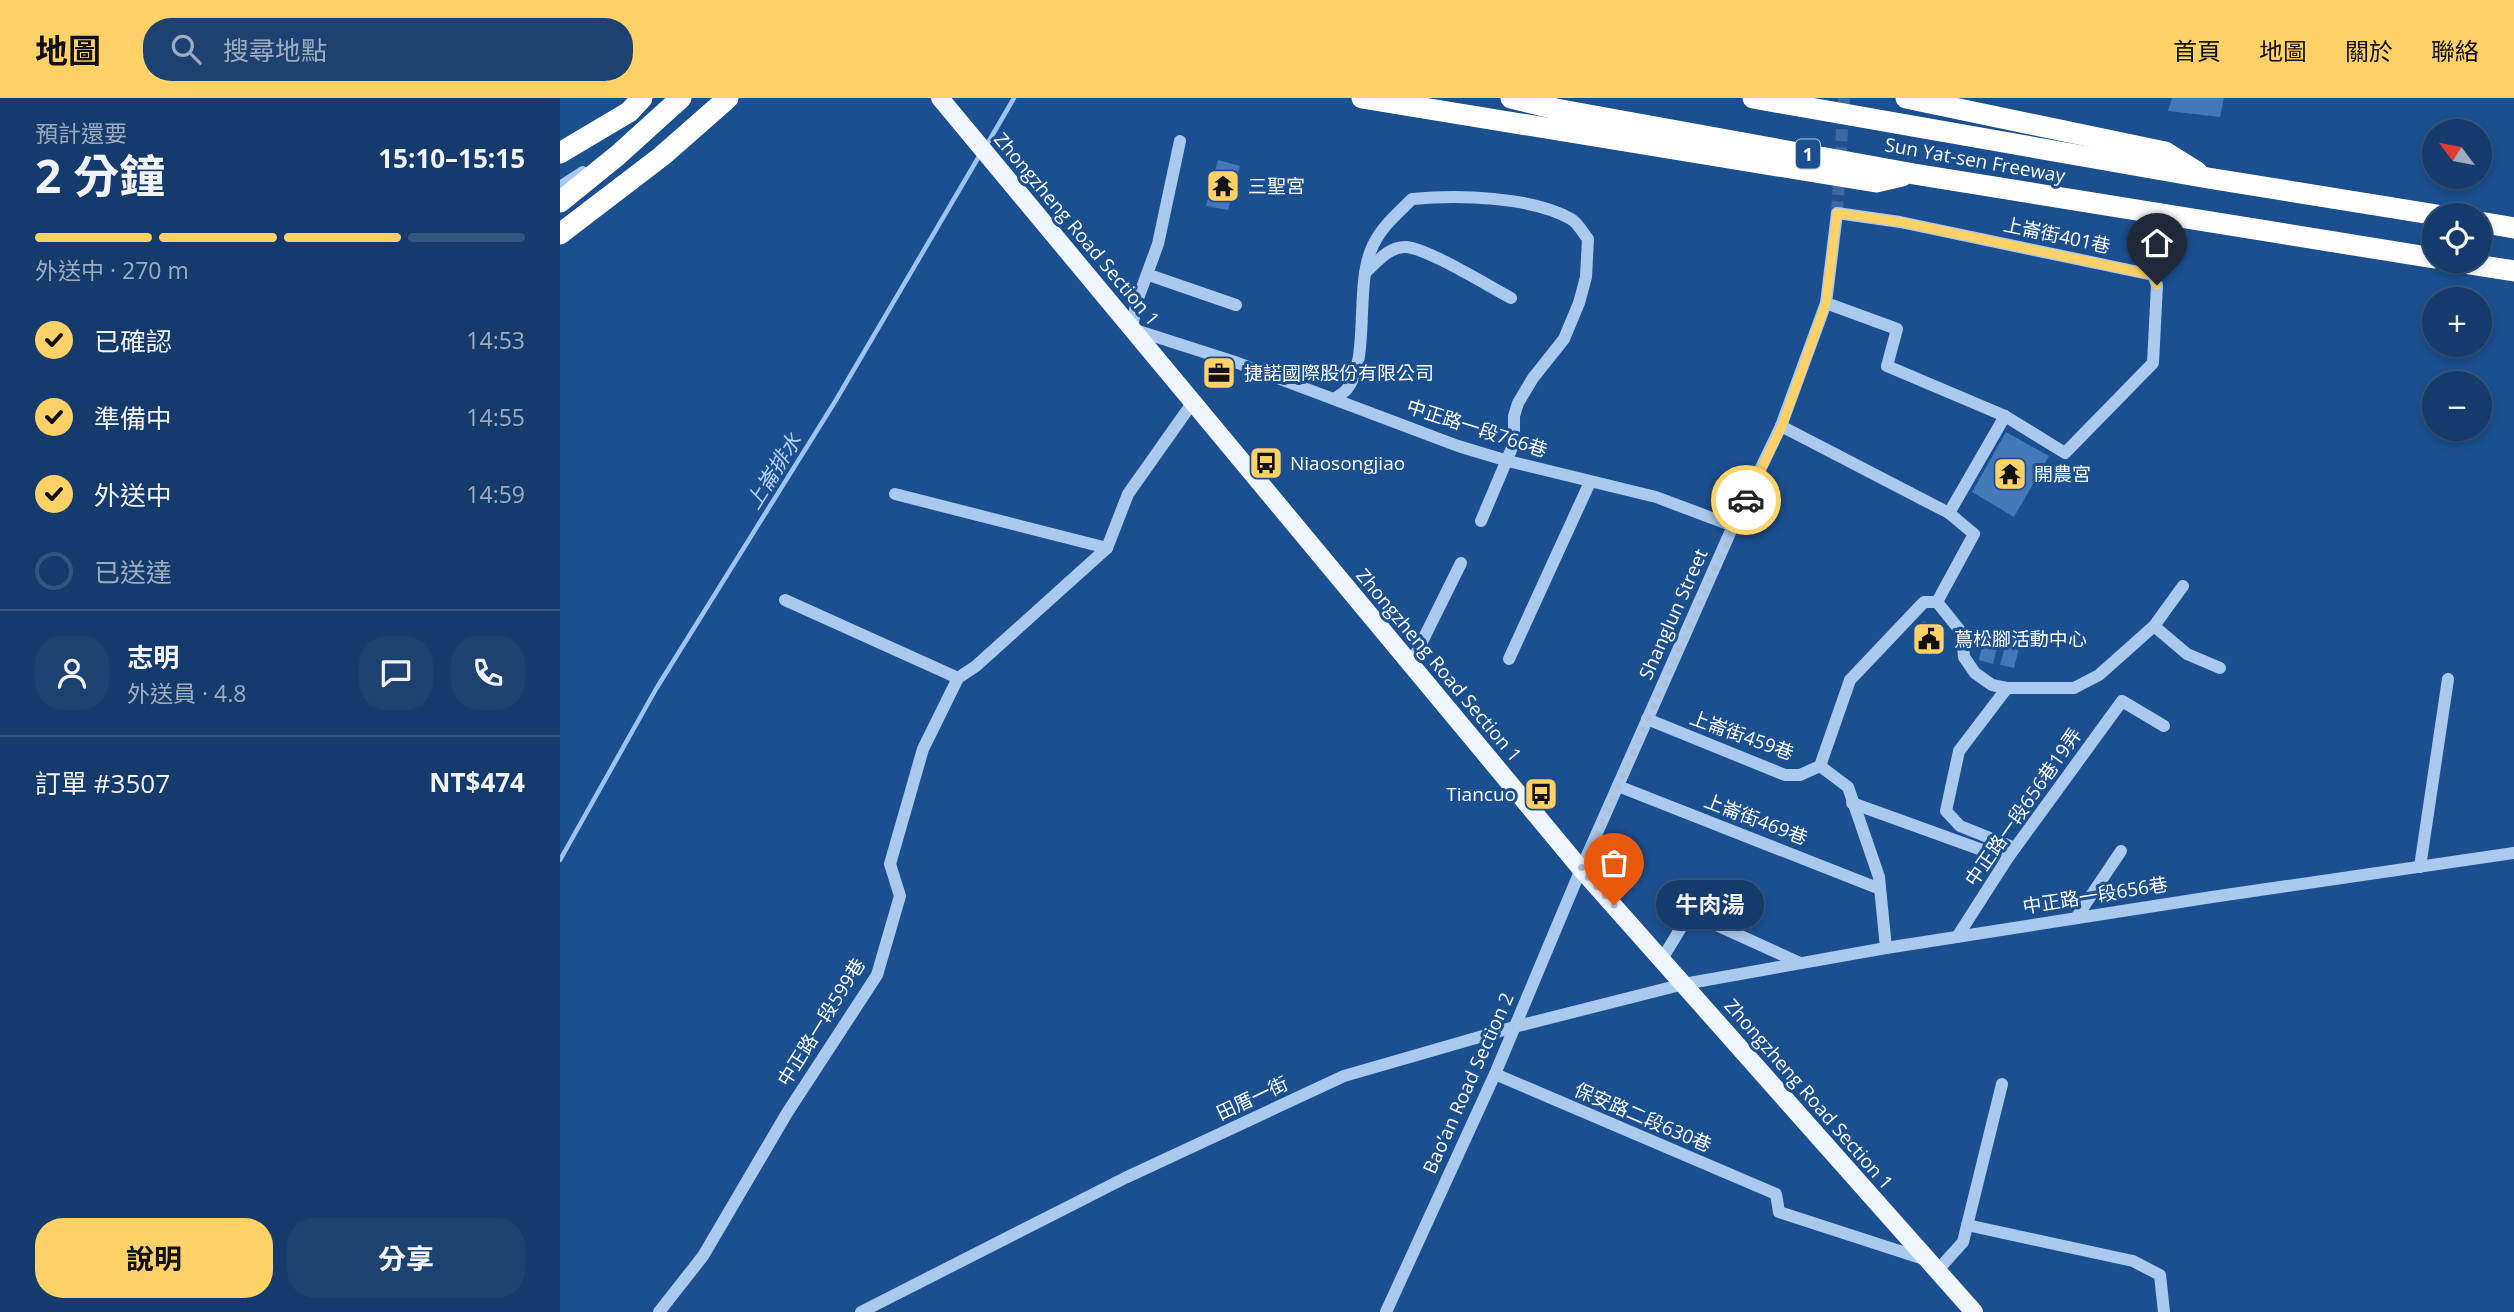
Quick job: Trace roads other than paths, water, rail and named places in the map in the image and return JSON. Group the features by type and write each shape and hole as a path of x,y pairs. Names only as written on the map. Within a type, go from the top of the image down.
{"highway":[{"path":"560,153 629,112 642,98"},
{"path":"560,202 618,155 681,98"},
{"path":"560,235 662,156 728,98"},
{"path":"1362,98 1876,182 1914,174"},
{"name":"Sun Yat-sen Freeway","path":"1510,98 1556,109 1914,174 2422,256"},
{"name":"Sun Yat-sen Freeway","path":"1753,98 2422,213"},
{"path":"1906,98 2165,152 2208,178"},
{"path":"2492,224 2514,228"},
{"path":"2492,268 2514,271"}],"main road":[{"name":"Zhongzheng Road Section 1","path":"940,98 1581,869 1973,1312"}],"street":[{"path":"560,187 596,164 681,98"},
{"path":"560,235 735,98"},
{"path":"1132,329 1136,304 1149,275 1164,218 1180,141"},
{"path":"1334,399 1347,390 1355,373 1360,350 1364,273 1371,250 1383,228 1412,200 1459,196 1527,204 1573,219 1588,239 1586,277 1579,303 1564,339 1518,403 1514,416 1514,443 1481,521"},
{"name":"Shanglun Street","path":"1581,869 1733,526 1782,426 1826,303 1837,213"},
{"name":"上崙街401巷","path":"1826,303 1898,329 1887,366 2005,416 2065,453 2153,363 2157,285 2153,275 1900,222 1837,213"},
{"path":"1364,273 1388,252 1405,247 1437,258 1511,298"},
{"path":"1149,275 1236,305"},
{"name":"中正路一段766巷","path":"1132,329 1238,363 1458,446 1656,497 1733,526"},
{"name":"中正路一段599巷","path":"659,1312 703,1256 787,1113 877,975 900,896 890,864 923,749 958,678 976,666 1107,548 1128,494 1193,402"},
{"path":"1949,513 2005,416"},
{"path":"1782,426 1949,513 1974,534 1937,602"},
{"path":"1508,659 1590,482"},
{"path":"895,494 1107,548"},
{"path":"1411,664 1461,563"},
{"path":"1937,602 1962,633 1964,657 1975,673 1992,685 2007,688 2074,688 2099,675 2154,626 2183,586"},
{"path":"785,600 958,678"},
{"path":"1886,948 1879,877 1853,803 1847,787 1820,766 1850,680 1924,602 1937,602"},
{"path":"2154,626 2187,654 2220,668"},
{"path":"2420,867 2448,679"},
{"path":"2007,688 1959,751 1946,811 1960,826 2011,854"},
{"name":"中正路一段656巷19弄","path":"1957,937 2011,854 2122,701 2164,726"},
{"name":"上崙街459巷","path":"1647,719 1785,775 1800,775 1820,766"},
{"name":"上崙街469巷","path":"1618,786 1880,889"},
{"path":"1853,803 2011,854"},
{"path":"2076,918 2121,851"},
{"name":"中正路一段656巷","path":"1684,984 2076,918 2514,853"},
{"name":"Bao’an Road Section 2","path":"1387,1312 1495,1074 1581,869"},
{"path":"1662,959 1690,914 1800,963"},
{"name":"田厝一街","path":"861,1312 1125,1178 1344,1076 1514,1027 1684,984"},
{"name":"保安路二段630巷","path":"1495,1074 1776,1194 1779,1212 1933,1266"},
{"path":"1933,1266 1963,1242 2003,1084"},
{"path":"1967,1225 2133,1261 2160,1275 2164,1312"}],"waterway":[{"name":"上崙排水","path":"986,146 1014,98"},
{"name":"上崙排水","path":"560,860 656,689 836,400 981,153"}],"tunnel":[{"path":"1837,213 1844,98"}],"place":[{"name":"三聖宮","path":"1223,186"},
{"name":"捷諾國際股份有限公司","path":"1219,373"},
{"name":"Niaosongjiao","path":"1266,463"},
{"name":"開農宮","path":"2010,474"},
{"name":"蔦松腳活動中心","path":"1929,639"},
{"name":"Tiancuo","path":"1541,794"},
{"name":"牛肉湯","path":"1614,905"}]}
